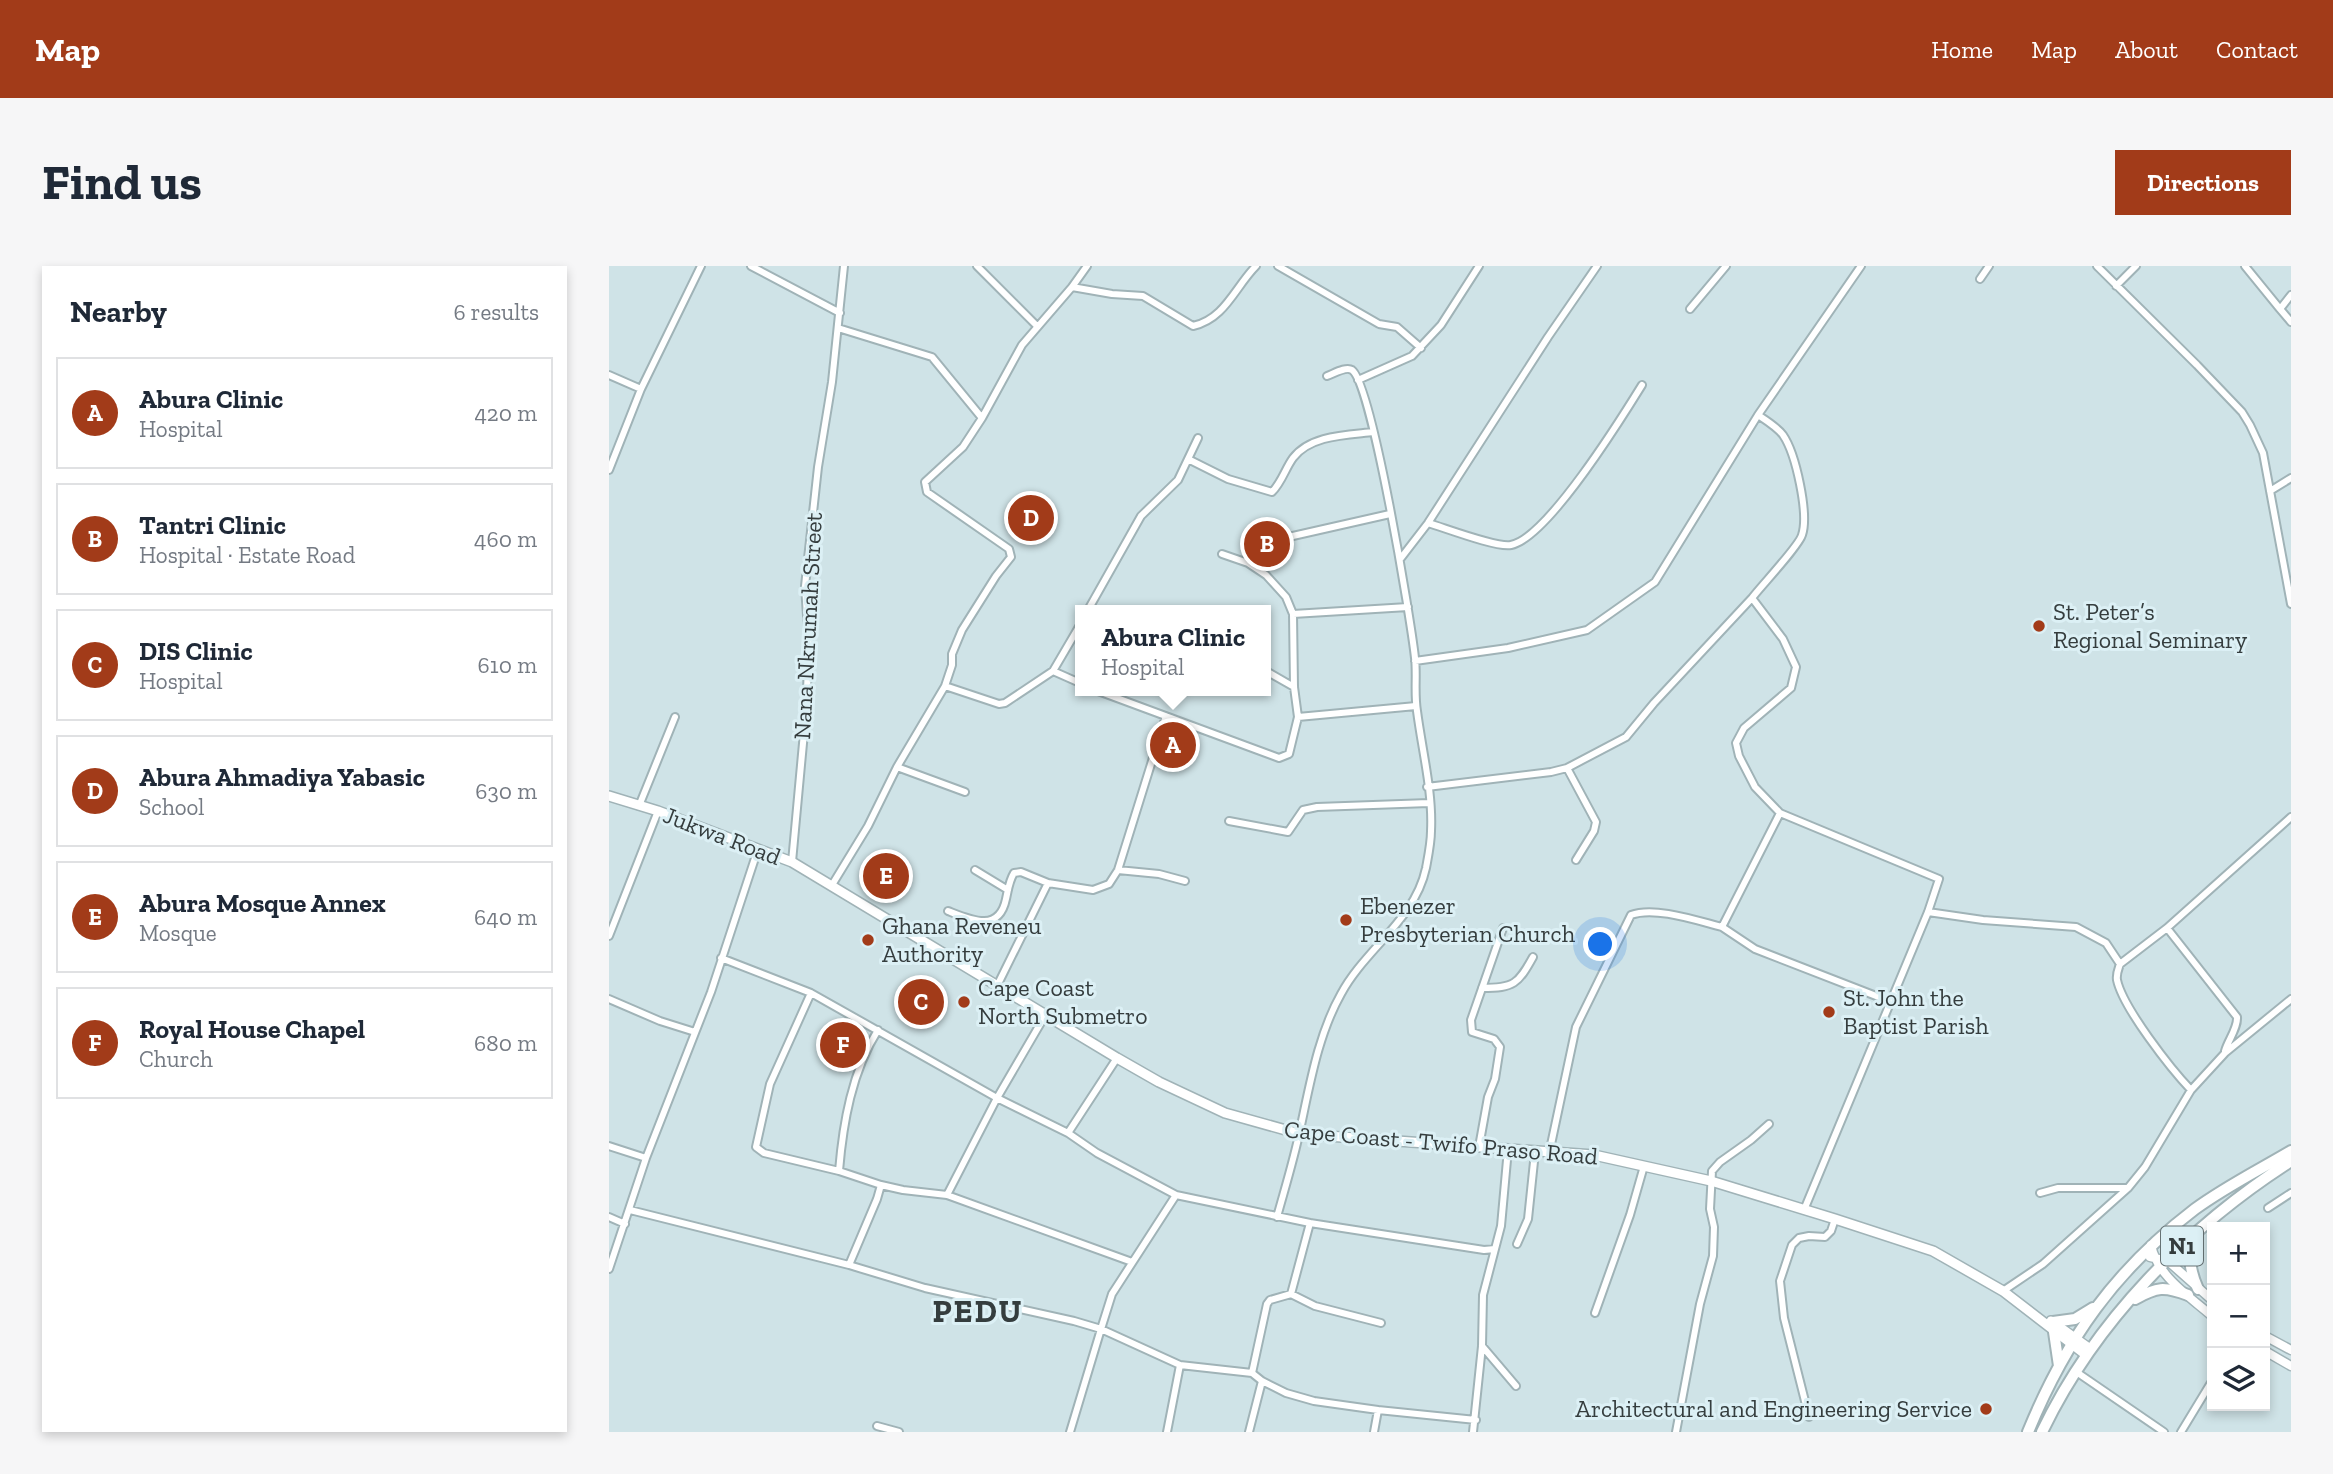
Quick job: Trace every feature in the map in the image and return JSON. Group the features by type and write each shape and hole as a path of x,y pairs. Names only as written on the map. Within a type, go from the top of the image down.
{"highway":[{"name":"N1","path":"2028,1432 2059,1366 2095,1306 2139,1257 2197,1208 2291,1151"},
{"name":"N1","path":"2042,1432 2075,1371 2129,1302 2197,1231 2250,1187 2291,1161"},
{"path":"2197,1231 2189,1256 2190,1270 2198,1289"},
{"path":"2129,1302 2157,1289 2170,1288 2188,1295"},
{"path":"2059,1366 2053,1327 2075,1319 2095,1306"}],"main road":[{"name":"Jukwa Road","path":"609,796 658,811 792,862 832,884"},
{"name":"Cape Coast - Twifo Praso Road","path":"832,884 1117,1058 1159,1082 1225,1113 1300,1133 1594,1156 1711,1181 1933,1251 2003,1291 2040,1319 2047,1318 2053,1327 2088,1352"}],"street":[{"path":"609,470 641,389 701,266"},
{"path":"751,266 839,313"},
{"name":"Nana Nkrumah Street","path":"792,862 806,711 809,646 805,586 818,467 832,382 844,266"},
{"path":"977,266 1037,326"},
{"path":"832,884 869,826 897,767 945,686 951,672 952,654 962,630 1011,557 1009,549 927,492 925,482 963,447 982,418 1021,345 1087,266"},
{"path":"1072,287 1143,296 1193,326 1223,309 1256,266"},
{"path":"1277,266 1379,324 1397,327 1421,348"},
{"path":"1358,380 1405,360 1421,348 1441,325 1479,266"},
{"path":"1401,558 1428,523 1597,266"},
{"path":"1690,309 1726,266"},
{"path":"1415,661 1509,648 1587,630 1655,582 1758,415 1861,266"},
{"path":"1980,279 1989,266"},
{"path":"2097,266 2242,412 2260,447 2291,604"},
{"path":"2116,286 2136,266"},
{"path":"2245,266 2291,322"},
{"path":"2280,309 2291,295"},
{"path":"838,328 932,357 982,418"},
{"path":"1277,1217 1331,1014 1352,976 1416,896 1426,870 1429,844 1429,803 1416,706 1415,661 1401,558 1373,432 1358,380 1349,368 1327,376"},
{"path":"609,375 641,389"},
{"path":"1428,523 1503,545 1522,541 1542,525 1600,451 1642,385"},
{"path":"1427,787 1567,768 1626,737 1752,598 1802,537 1804,519 1799,487 1785,437 1758,415"},
{"path":"1188,459 1228,479 1272,492 1287,466 1301,449 1319,441 1373,432"},
{"path":"1091,605 1141,516 1178,480 1198,438"},
{"path":"2270,491 2291,478"},
{"path":"1284,538 1390,514"},
{"path":"1112,696 1279,758 1289,754 1298,717 1294,687 1293,614 1286,597 1266,575 1248,563 1222,554"},
{"path":"1752,598 1783,639 1796,667 1791,688 1744,728 1736,743 1750,779 1780,813 1939,879 1928,912 1804,1210"},
{"path":"1293,614 1408,607"},
{"path":"945,686 999,704 1005,703 1053,671 1075,634"},
{"path":"1053,671 1075,681"},
{"path":"1271,674 1294,687"},
{"path":"1298,717 1416,706"},
{"path":"948,911 975,922 991,921 1002,913 1014,873 1021,872 1048,883 1093,890 1109,884 1118,870 1166,716"},
{"path":"639,806 675,717"},
{"path":"897,767 965,792"},
{"path":"1567,768 1596,822 1594,831 1576,860"},
{"path":"1229,821 1285,832 1291,830 1303,810 1317,807 1429,803"},
{"path":"609,936 658,811"},
{"path":"1722,928 1780,813"},
{"path":"2191,1090 2175,1073 2136,1019 2118,983 2120,964 2167,928 2291,817"},
{"path":"609,1269 646,1158 711,992 758,849"},
{"path":"975,870 1007,890"},
{"path":"1118,870 1159,874 1185,881"},
{"path":"998,984 1048,883"},
{"path":"1549,1154 1576,1027 1632,915 1642,911 1722,928 1755,949 1889,1001"},
{"path":"1928,912 1983,920 2076,927 2106,943 2120,964"},
{"path":"1479,1147 1488,1097 1500,1055 1498,1042 1476,1034 1471,1028 1471,1020 1503,928"},
{"path":"2167,928 2237,1017 2238,1023 2225,1053"},
{"path":"1482,988 1508,986 1522,978 1533,957"},
{"path":"721,958 811,993 1176,1195 1310,1223 1484,1250 1495,1249"},
{"path":"811,993 771,1084 756,1147 764,1153 839,1171 881,1185 947,1195 1132,1262"},
{"path":"609,999 660,1021 695,1032"},
{"path":"2003,1291 2043,1264 2128,1188 2145,1167 2191,1090 2225,1053 2291,999"},
{"path":"947,1195 997,1098 1046,1014"},
{"path":"839,1171 851,1093 861,1060 878,1030"},
{"path":"1068,1133 1117,1058"},
{"path":"1676,1432 1700,1304 1713,1256 1714,1227 1710,1209 1712,1171 1769,1124"},
{"path":"609,1146 646,1158"},
{"path":"1473,1432 1482,1346 1483,1295 1501,1226 1508,1149"},
{"path":"1517,1244 1528,1219 1535,1152"},
{"path":"1595,1313 1630,1215 1644,1166"},
{"path":"849,1265 881,1185"},
{"path":"2040,1193 2058,1188 2128,1188"},
{"path":"2267,1208 2291,1193"},
{"path":"1070,1432 1107,1304 1176,1195"},
{"path":"630,1210 849,1265 925,1289 1074,1321 1101,1329 1180,1365 1252,1373 1286,1393 1314,1401 1476,1420"},
{"path":"609,1217 625,1224"},
{"path":"1809,1417 1784,1318 1780,1281 1792,1245 1799,1238 1825,1237 1831,1231 1835,1219"},
{"path":"1291,1294 1310,1223"},
{"path":"2151,1245 2154,1257 2207,1296"},
{"path":"2139,1257 2154,1257"},
{"path":"2164,1265 2188,1295 2207,1311"},
{"path":"1252,1373 1270,1300 1291,1294 1315,1306 1381,1323"},
{"path":"2270,1339 2291,1350"},
{"path":"1482,1346 1516,1386"},
{"path":"2270,1353 2291,1366"},
{"path":"1167,1432 1180,1365"},
{"path":"2075,1371 2164,1432"},
{"path":"1249,1432 1262,1381"},
{"path":"2181,1432 2207,1389"},
{"path":"1374,1432 1378,1410"},
{"path":"877,1426 899,1432"}],"place":[{"name":"Abura Ahmadiya Yabasic","path":"1031,518"},
{"name":"Tantri Clinic","path":"1267,544"},
{"name":"St. Peter’s Regional Seminary","path":"2039,626"},
{"name":"Abura Clinic","path":"1173,745"},
{"name":"Abura Mosque Annex","path":"886,876"},
{"name":"Ebenezer Presbyterian Church","path":"1346,920"},
{"name":"Ghana Reveneu Authority","path":"868,940"},
{"name":"DIS Clinic","path":"921,1002"},
{"name":"Cape Coast North Submetro","path":"964,1002"},
{"name":"St. John the Baptist Parish","path":"1829,1012"},
{"name":"Royal House Chapel","path":"843,1045"},
{"name":"Architectural and Engineering Service","path":"1986,1409"}],"district":[{"name":"PEDU","path":"978,1311"}]}
